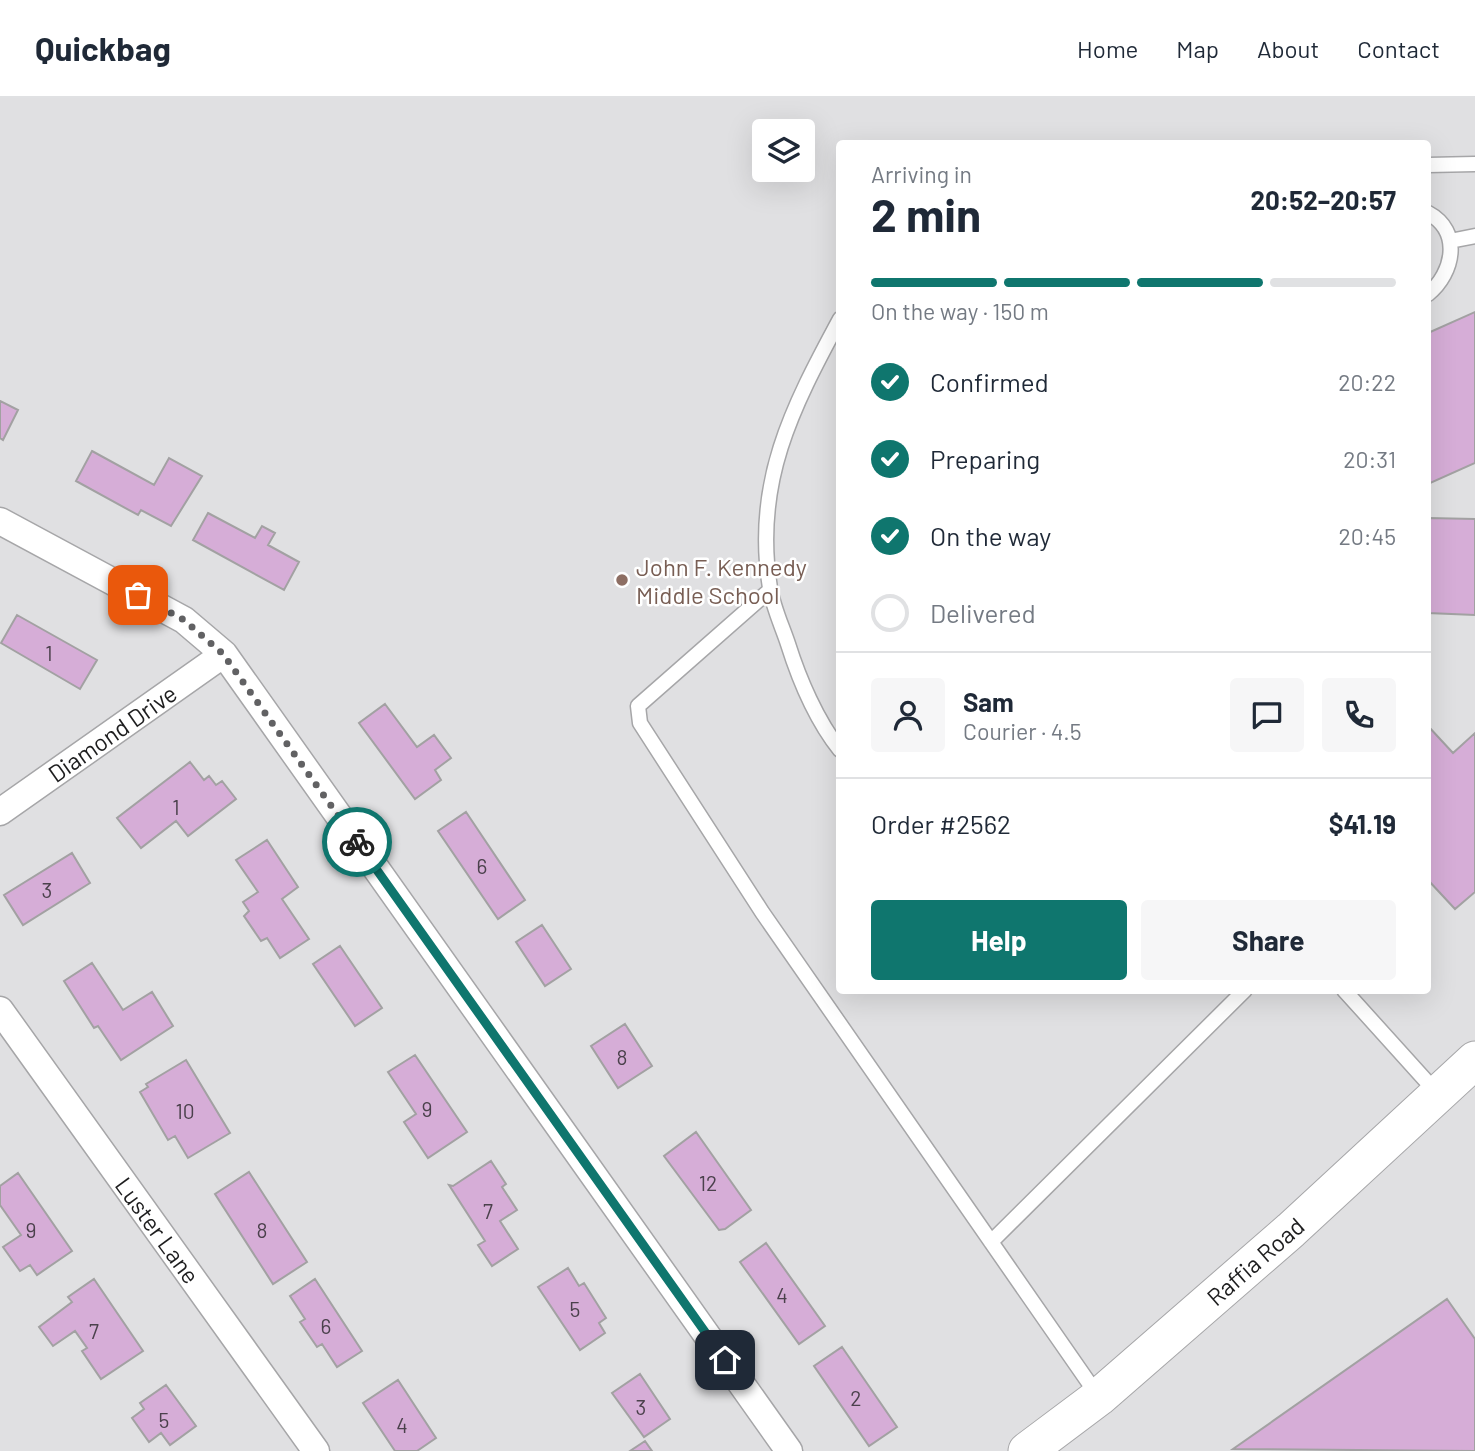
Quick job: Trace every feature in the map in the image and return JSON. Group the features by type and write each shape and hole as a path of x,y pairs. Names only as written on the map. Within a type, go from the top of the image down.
{"main road":[{"name":"Raffia Road","path":"1031,1450 1099,1397 1291,1230 1475,1060"}],"street":[{"path":"0,521 184,620 223,654 789,1451"},
{"name":"Diamond Drive","path":"0,812 223,654"},
{"name":"Luster Lane","path":"0,1010 316,1451"}],"lane":[{"path":"1431,165 1475,164"},
{"path":"1431,216 1444,227 1450,241 1448,271 1431,290"},
{"path":"1450,241 1475,236"},
{"path":"836,326 796,401 774,467 765,514 770,590 796,669 836,743"},
{"path":"770,590 638,706 640,723 762,912 1099,1397"},
{"path":"991,1242 1241,994"},
{"path":"1348,994 1438,1094"}],"building":[{"path":"1475,312 1475,463 1431,483 1431,332"},
{"path":"0,401 18,410 3,440 0,438"},
{"path":"92,451 154,485 169,458 202,476 171,526 141,510 138,515 76,481"},
{"path":"208,513 255,538 262,526 275,533 268,545 299,562 284,590 193,540"},
{"path":"1431,518 1475,519 1475,615 1431,613"},
{"path":"17,615 97,660 80,689 1,643"},
{"path":"385,704 417,747 434,735 451,758 435,770 441,780 415,799 359,723"},
{"path":"1431,729 1453,753 1475,733 1475,892 1455,909 1431,883"},
{"path":"190,762 204,780 209,776 216,785 222,781 236,799 188,836 176,821 141,848 117,818"},
{"path":"466,812 525,900 498,919 438,831"},
{"path":"267,840 298,887 282,899 309,939 280,958 267,938 261,941 244,916 249,911 243,902 258,892 236,860"},
{"path":"72,853 90,883 23,925 4,895"},
{"path":"542,925 571,969 545,986 516,942"},
{"path":"340,946 382,1008 355,1026 313,964"},
{"path":"92,963 123,1010 152,992 173,1026 121,1060 98,1026 94,1028 64,981"},
{"path":"625,1024 652,1066 618,1088 591,1046"},
{"path":"415,1055 467,1132 428,1158 404,1122 416,1114 388,1072"},
{"path":"186,1060 230,1133 188,1158 175,1136 168,1140 140,1092 148,1087 146,1084"},
{"path":"696,1132 751,1210 725,1229 719,1230 664,1156"},
{"path":"491,1161 506,1184 502,1187 517,1210 500,1221 518,1249 492,1266 478,1245 485,1241 449,1185 453,1186"},
{"path":"249,1172 307,1262 273,1284 215,1194"},
{"path":"18,1173 72,1251 37,1275 30,1265 20,1271 3,1247 21,1235 0,1205 0,1186"},
{"path":"766,1243 825,1326 799,1344 740,1262"},
{"path":"568,1268 579,1286 584,1283 606,1318 599,1323 605,1333 580,1350 538,1287"},
{"path":"94,1279 143,1351 101,1379 82,1351 87,1348 75,1331 53,1346 39,1327 72,1302 68,1297"},
{"path":"315,1279 362,1351 337,1367 322,1344 317,1347 300,1322 305,1319 290,1296"},
{"path":"1447,1299 1475,1339 1475,1451 1233,1449"},
{"path":"842,1347 897,1427 869,1446 814,1366"},
{"path":"640,1374 670,1419 644,1437 612,1393"},
{"path":"398,1380 436,1438 417,1451 395,1451 363,1403"},
{"path":"166,1385 196,1426 170,1445 161,1433 149,1442 132,1418 144,1409 140,1403"},
{"path":"645,1441 652,1451 630,1451"}],"way so far":[{"path":"138,595 184,620 223,654 357,842"}],"place":[{"name":"John F. Kennedy Middle School","path":"622,580"}],"route":[{"path":"357,842 725,1360"}]}
